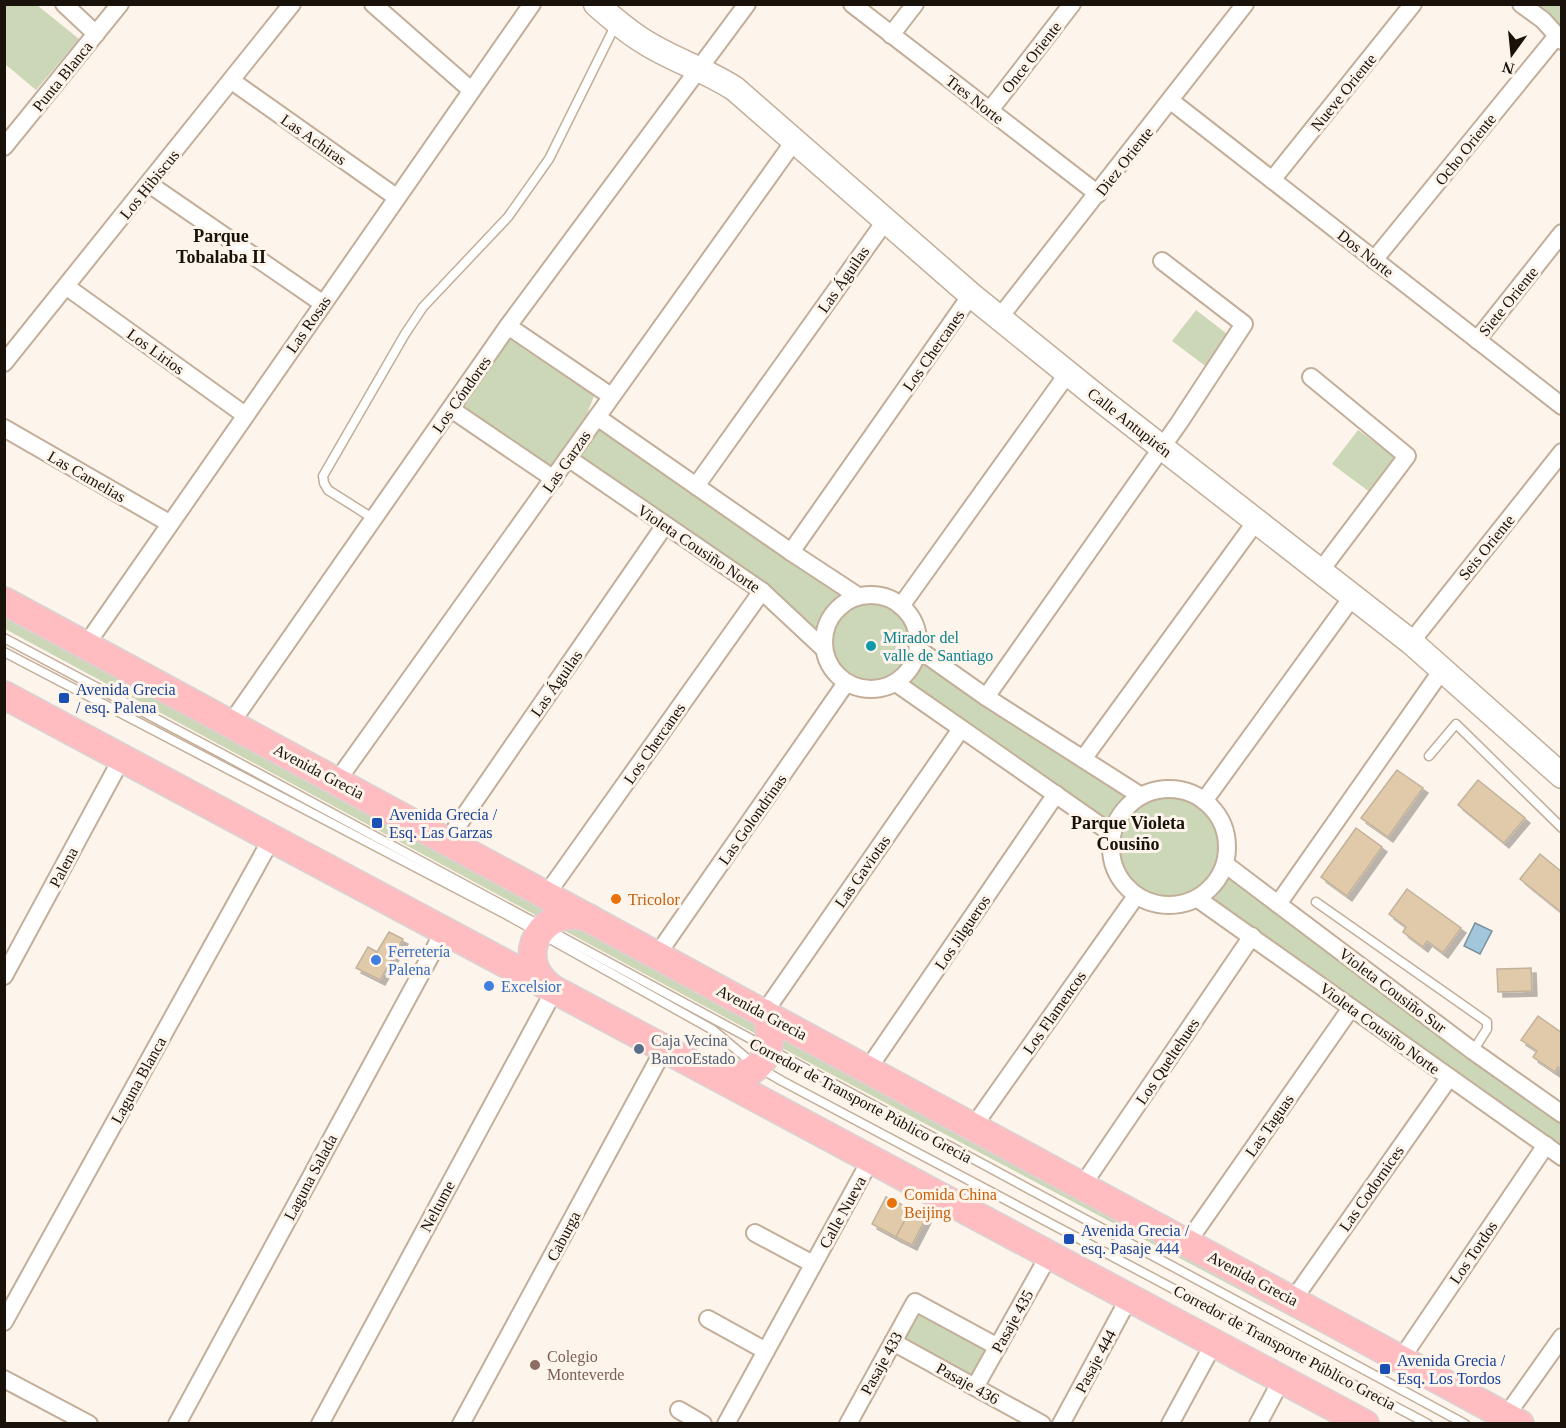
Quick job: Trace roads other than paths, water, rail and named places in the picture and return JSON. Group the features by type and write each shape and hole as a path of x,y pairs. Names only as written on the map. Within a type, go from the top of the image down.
{"main road":[{"name":"Avenida Grecia","path":"4,601 1513,1420"},
{"path":"4,695 1282,1379 1352,1420"},
{"path":"555,989 543,980 535,967 533,952 541,931 558,918 568,915 587,918 598,923"},
{"path":"715,1076 741,1075 762,1058 771,1031 764,1013"}],"street":[{"path":"64,4 96,34"},
{"name":"Punta Blanca","path":"4,147 120,4"},
{"name":"Los Hibiscus","path":"4,363 292,4"},
{"path":"373,4 471,90"},
{"name":"Las Rosas","path":"86,645 532,4"},
{"name":"Calle Antupirén","path":"596,4 616,23 649,45 735,89 972,295 1411,642 1560,771"},
{"name":"Los Cóndores","path":"231,723 508,326 747,4"},
{"name":"Tres Norte","path":"852,4 1098,194"},
{"path":"891,35 915,4"},
{"name":"Once Oriente","path":"990,110 1072,4"},
{"name":"Diez Oriente","path":"1000,317 1245,4"},
{"name":"Nueve Oriente","path":"1272,180 1413,4"},
{"path":"1521,4 1543,20 1559,39"},
{"name":"Ocho Oriente","path":"1374,260 1559,39"},
{"name":"Las Achiras","path":"232,81 396,197"},
{"name":"Dos Norte","path":"1171,101 1562,406"},
{"name":"Las Garzas","path":"337,781 795,140"},
{"path":"148,184 322,303"},
{"name":"Las Águilas","path":"696,486 886,220"},
{"name":"Siete Oriente","path":"1477,340 1562,233"},
{"path":"986,697 1162,447 1244,324 1162,261"},
{"name":"Los Lirios","path":"67,287 245,415"},
{"name":"Los Chercanes","path":"791,552 972,295"},
{"path":"508,326 611,396"},
{"path":"902,606 1068,373"},
{"path":"1311,376 1407,456 1321,570"},
{"path":"451,409 554,479"},
{"path":"597,417 858,596"},
{"name":"Las Camelias","path":"4,428 169,523"},
{"name":"Seis Oriente","path":"1411,642 1562,452"},
{"name":"Violeta Cousiño Norte","path":"568,458 762,591 823,648"},
{"path":"1083,759 1257,520"},
{"name":"Las Águilas","path":"447,841 665,525"},
{"name":"Los Chercanes","path":"546,895 762,591"},
{"path":"874,595 888,598 902,606 912,618 918,633 918,649 907,674 896,683 871,690 846,683 835,674 827,662 823,648 823,635 835,610 858,596 874,595"},
{"path":"1204,801 1353,596"},
{"path":"918,649 986,697 1141,796"},
{"path":"1278,904 1442,670"},
{"name":"Las Golondrinas","path":"657,955 846,683"},
{"path":"896,683 1111,833"},
{"name":"Las Gaviotas","path":"764,1013 961,729"},
{"name":"Palena","path":"4,976 122,758"},
{"path":"1162,789 1184,791 1204,801 1220,818 1227,841 1225,864 1215,884 1198,899 1167,906 1136,897 1119,879 1110,857 1111,833 1122,811 1141,796 1162,789"},
{"name":"Los Jilgueros","path":"868,1069 1056,794"},
{"name":"Laguna Blanca","path":"4,1322 272,838"},
{"name":"Violeta Cousiño Sur","path":"1225,864 1473,1051 1562,1114"},
{"name":"Los Flamencos","path":"973,1127 1136,897"},
{"name":"Violeta Cousiño Norte","path":"1198,899 1562,1157"},
{"name":"Laguna Salada","path":"177,1424 444,931"},
{"name":"Los Queltehues","path":"1082,1186 1252,936"},
{"name":"Neltume","path":"320,1424 555,989"},
{"name":"Las Taguas","path":"1187,1243 1352,1008"},
{"name":"Caburga","path":"461,1424 664,1049"},
{"name":"Las Codornices","path":"1293,1300 1449,1078"},
{"name":"Los Tordos","path":"1401,1359 1546,1145"},
{"name":"Calle Nueva","path":"726,1424 871,1159"},
{"name":"Calle Nueva","path":"755,1233 813,1264"},
{"name":"Pasaje 435","path":"975,1387 1049,1255"},
{"name":"Pasaje 444","path":"1061,1424 1129,1298"},
{"name":"Pasaje 433","path":"848,1424 915,1302 998,1347"},
{"path":"708,1319 766,1351"},
{"path":"1513,1420 1562,1337"},
{"name":"Pasaje 436","path":"893,1342 1042,1424"},
{"path":"1170,1424 1214,1343"},
{"path":"4,1379 88,1424"},
{"path":"1258,1424 1282,1379"},
{"path":"679,1410 703,1424"}],"lane":[{"path":"374,519 328,490 323,476 405,333 423,307 508,217 549,159 616,23"},
{"name":"Corredor de Transporte Público Grecia","path":"4,638 258,772 762,1058 1228,1298 1465,1424"},
{"name":"Corredor de Transporte Público Grecia","path":"4,652 541,931 762,1058 1428,1424"},
{"path":"1429,756 1456,724 1562,828"},
{"path":"1316,902 1487,1022 1488,1026 1473,1051"}],"water":[{"path":"1475,923 1492,931 1480,954 1464,946"}],"place":[{"name":"Mirador del valle de Santiago","path":"871,646"},
{"name":"Avenida Grecia / esq. Palena","path":"64,698"},
{"name":"Avenida Grecia / Esq. Las Garzas","path":"377,823"},
{"name":"Tricolor","path":"616,899"},
{"name":"Ferretería Palena","path":"376,960"},
{"name":"Excelsior","path":"489,986"},
{"name":"Caja Vecina BancoEstado","path":"639,1049"},
{"name":"Comida China Beijing","path":"892,1203"},
{"name":"Avenida Grecia / esq. Pasaje 444","path":"1069,1239"},
{"name":"Colegio Monteverde","path":"535,1365"},
{"name":"Avenida Grecia / Esq. Los Tordos","path":"1385,1369"}],"district":[{"name":"Parque Tobalaba II","path":"221,246"},
{"name":"Parque Violeta Cousiño","path":"1128,833"}]}
